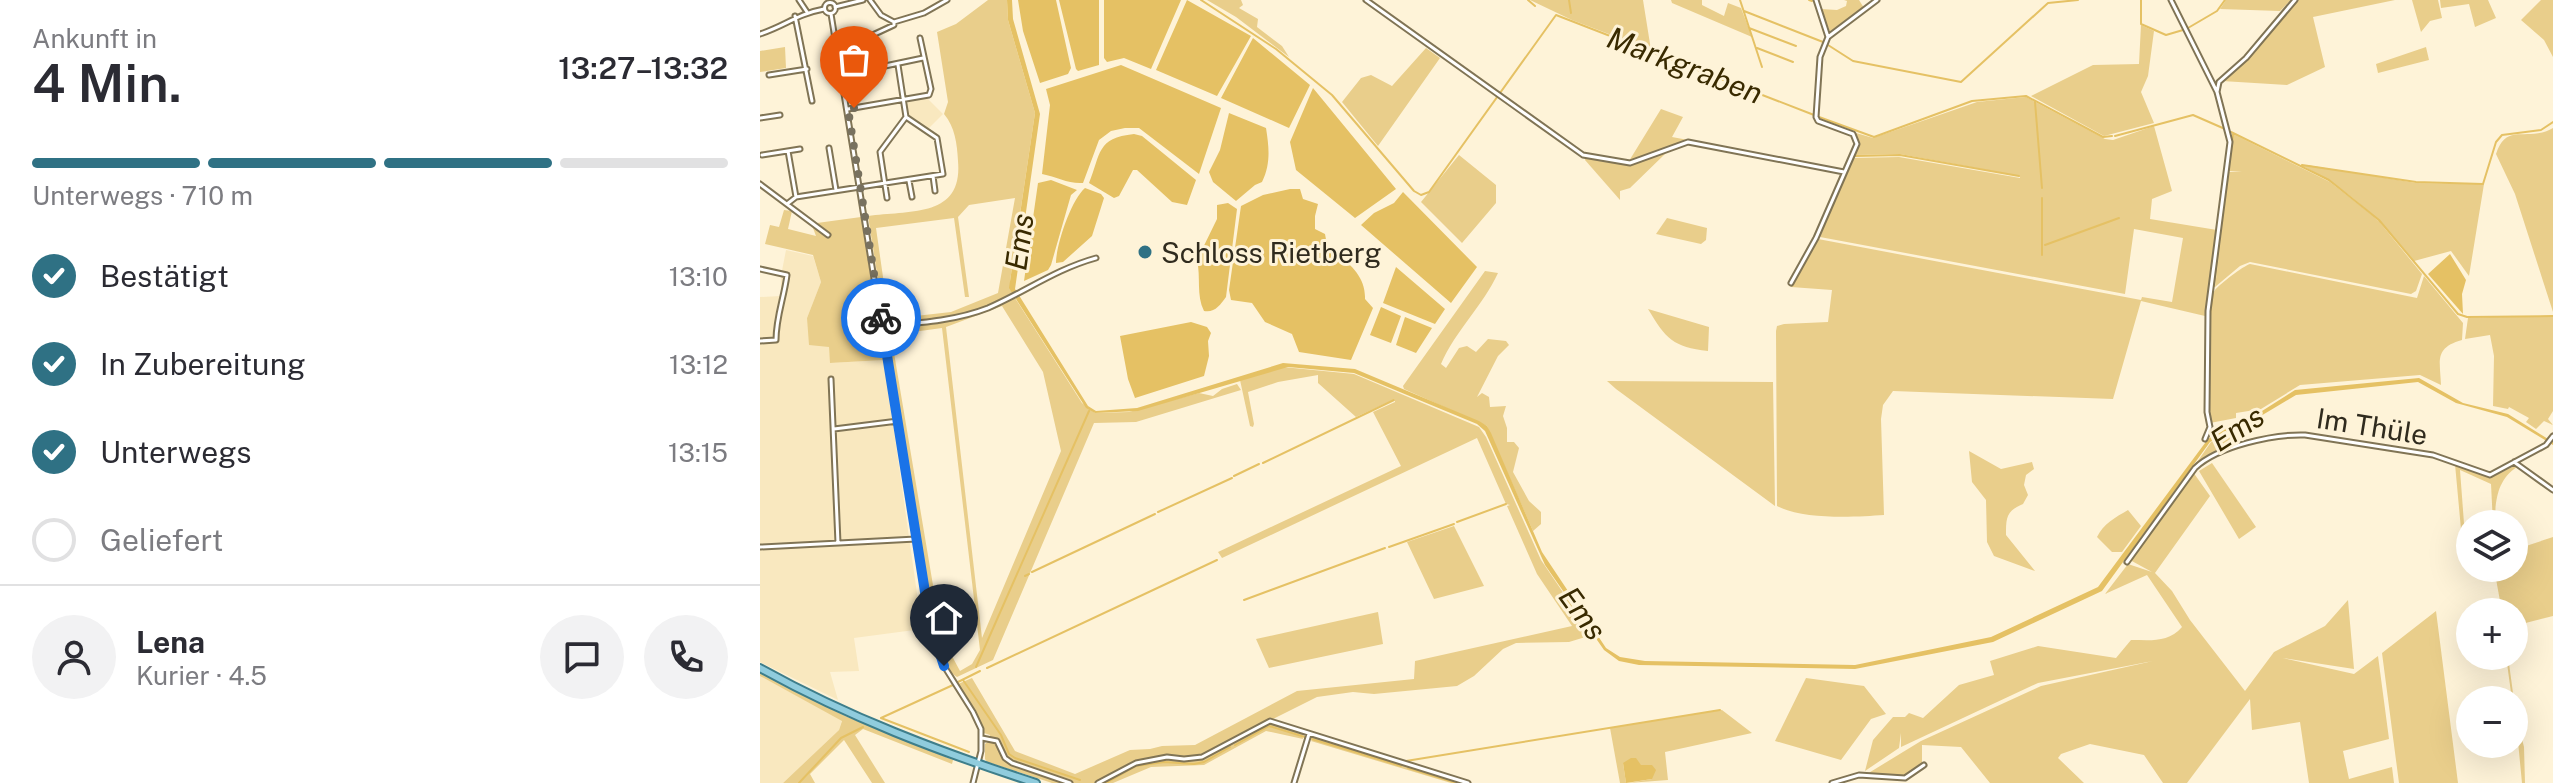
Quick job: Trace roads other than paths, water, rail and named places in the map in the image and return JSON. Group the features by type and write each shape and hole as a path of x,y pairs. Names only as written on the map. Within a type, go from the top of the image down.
{"main road":[{"path":"760,668 871,724 1036,783"}],"street":[{"path":"799,0 807,12"},
{"path":"863,0 835,7 831,14 930,623 944,666 978,722 982,738 973,783"},
{"path":"870,0 881,15 894,22"},
{"path":"864,39 894,25 894,22 924,13 947,0"},
{"path":"1366,0 1583,155 1630,163 1688,142 1844,172"},
{"path":"1816,0 1828,37"},
{"path":"1791,283 1816,238 1857,144 1853,134 1818,121 1816,117 1820,57 1828,37 1877,0"},
{"path":"2171,0 2217,92 2230,142 2208,311 2207,412 2210,427 2205,439"},
{"path":"2217,92 2219,82 2246,58 2295,0"},
{"path":"824,9 829,1 835,7"},
{"path":"760,34 807,12 824,9 831,14"},
{"path":"795,16 812,101"},
{"path":"848,109 926,97 931,92 920,38"},
{"path":"868,86 866,70 923,58"},
{"path":"787,204 796,197 943,174 937,138 906,117 898,65"},
{"path":"769,75 807,69"},
{"path":"2210,81 2219,82"},
{"path":"760,118 780,115"},
{"path":"887,198 880,152 906,117"},
{"path":"829,148 836,190"},
{"path":"762,155 800,149"},
{"path":"788,151 796,197"},
{"path":"933,176 935,191"},
{"path":"909,179 912,197"},
{"path":"760,185 828,235"},
{"path":"883,326 950,319 989,307 1064,268 1096,258"},
{"path":"760,269 787,275 784,297 779,305 776,340 760,341"},
{"path":"831,379 838,543"},
{"path":"833,429 898,421"},
{"name":"Im Thüle","path":"2127,562 2200,463 2254,442 2286,435 2305,435 2433,455 2487,475 2495,474 2552,437"},
{"path":"2514,462 2553,490"},
{"path":"760,547 916,539"},
{"path":"1098,783 1136,763 1167,757 1202,757 1270,721 1468,783"},
{"path":"1294,783 1309,734"},
{"path":"982,738 997,741 1005,758 1012,763 1070,783"},
{"path":"1832,783 1859,775 1905,778 1924,765"}],"water":[{"name":"Ems","path":"1007,0 1012,0 1013,19 1040,114 1015,289 1088,406 1096,411 1137,408 1283,363 1355,369 1479,421 1491,433 1542,552 1606,648 1620,657 1645,661 1855,665 1991,637 2098,587 2208,439 2232,423 2240,425 2295,390 2419,378 2463,403 2508,414 2553,442 2553,445 2507,417 2456,403 2418,382 2296,395 2210,442 2102,591 1993,642 1855,669 1639,665 1619,661 1604,650 1545,565 1485,431 1477,424 1354,373 1288,367 1138,411 1095,413 1086,408 1009,288 1035,113 1008,20"},
{"path":"1018,0 1056,0 1071,68 1068,74 1040,83 1023,31"},
{"path":"1059,0 1099,0 1099,65 1076,69"},
{"path":"1104,0 1181,0 1151,69 1124,58 1107,62 1104,58"},
{"path":"1187,0 1251,36 1217,96 1156,70"},
{"path":"1253,38 1310,85 1289,128 1221,98"},
{"path":"1121,65 1221,108 1199,174 1139,128 1125,128 1111,131 1099,140 1083,183 1042,174 1050,105 1046,89"},
{"path":"1313,88 1396,189 1355,218 1296,170 1290,142"},
{"path":"1229,113 1266,128 1268,142 1268,162 1262,182 1236,201 1213,182 1209,172 1220,150"},
{"path":"1134,134 1142,136 1196,180 1187,205 1172,202 1137,170 1133,170 1119,196 1114,198 1089,183 1098,156 1106,144"},
{"path":"1051,180 1077,190 1071,195 1051,265 1048,270 1024,281 1038,183"},
{"path":"1085,188 1104,198 1092,236 1063,262 1056,263 1065,223"},
{"path":"1300,189 1303,199 1318,204 1315,229 1325,234 1327,245 1358,274 1365,299 1373,308 1351,360 1299,352 1292,334 1265,322 1252,303 1231,300 1229,290 1241,206 1263,195"},
{"path":"1403,192 1477,267 1451,303 1361,225 1374,213 1394,203"},
{"path":"1228,203 1237,209 1226,297 1214,310 1204,311 1197,260 1217,219 1217,205"},
{"path":"2450,254 2466,280 2462,294 2463,314 2428,274"},
{"path":"1396,267 1445,309 1435,324 1383,303"},
{"path":"1381,307 1401,316 1391,343 1370,335"},
{"path":"1405,317 1432,328 1416,353 1396,345"},
{"path":"1191,322 1207,327 1211,333 1204,376 1135,398 1120,336"},
{"path":"1636,758 1641,765 1652,765 1656,770 1652,779 1626,783 1623,763"}],"waterway":[{"path":"1201,0 1276,49 1332,95 1414,191 1421,195 1429,192 1556,15 1814,115"},
{"name":"Markgraben","path":"1528,0 1535,6"},
{"path":"1569,0 1571,13"},
{"path":"1740,0 1762,67"},
{"path":"1828,45 1853,61 1961,82 2048,3 2078,0"},
{"path":"2141,0 2141,24 2166,35 2183,30"},
{"path":"2188,28 2217,11 2225,0"},
{"path":"1744,11 1823,42"},
{"path":"1749,28 1796,46"},
{"path":"1757,48 1793,62"},
{"name":"Markgraben","path":"1819,117 1874,137 1972,101 2026,96 2103,137 2112,136"},
{"path":"2035,102 2042,188"},
{"name":"Markgraben","path":"2115,136 2193,115 2225,129"},
{"path":"2302,165 2416,182 2483,184 2496,142 2502,135 2541,130 2553,122"},
{"name":"Markgraben","path":"2231,132 2329,180 2379,220 2458,314 2467,317 2553,316"},
{"path":"2214,286 2233,134"},
{"path":"1855,156 1900,155 2019,176"},
{"path":"2042,198 2042,255"},
{"path":"2045,245 2119,218"},
{"path":"2210,315 2213,292"},
{"path":"1263,463 1394,400"},
{"path":"976,667 1089,411"},
{"path":"1234,476 1259,464"},
{"path":"1158,512 1232,478"},
{"path":"1457,522 1506,504"},
{"path":"1032,572 1155,514"},
{"path":"1389,547 1454,524"},
{"path":"1244,600 1385,548"},
{"path":"987,668 1217,560"},
{"path":"1025,576 1029,574"},
{"path":"958,682 980,671"},
{"path":"963,680 1001,735 1009,754 1080,780"},
{"path":"881,718 953,685"},
{"path":"1406,761 1720,710"},
{"path":"881,718 969,752"},
{"path":"1235,745 1269,726 1305,737"},
{"path":"799,783 841,738 863,727"},
{"path":"1312,739 1401,766"},
{"path":"1106,783 1136,766 1204,762 1230,747"},
{"path":"1408,768 1457,783"}],"place":[{"name":"Schloss Rietberg","path":"1145,252"}]}
